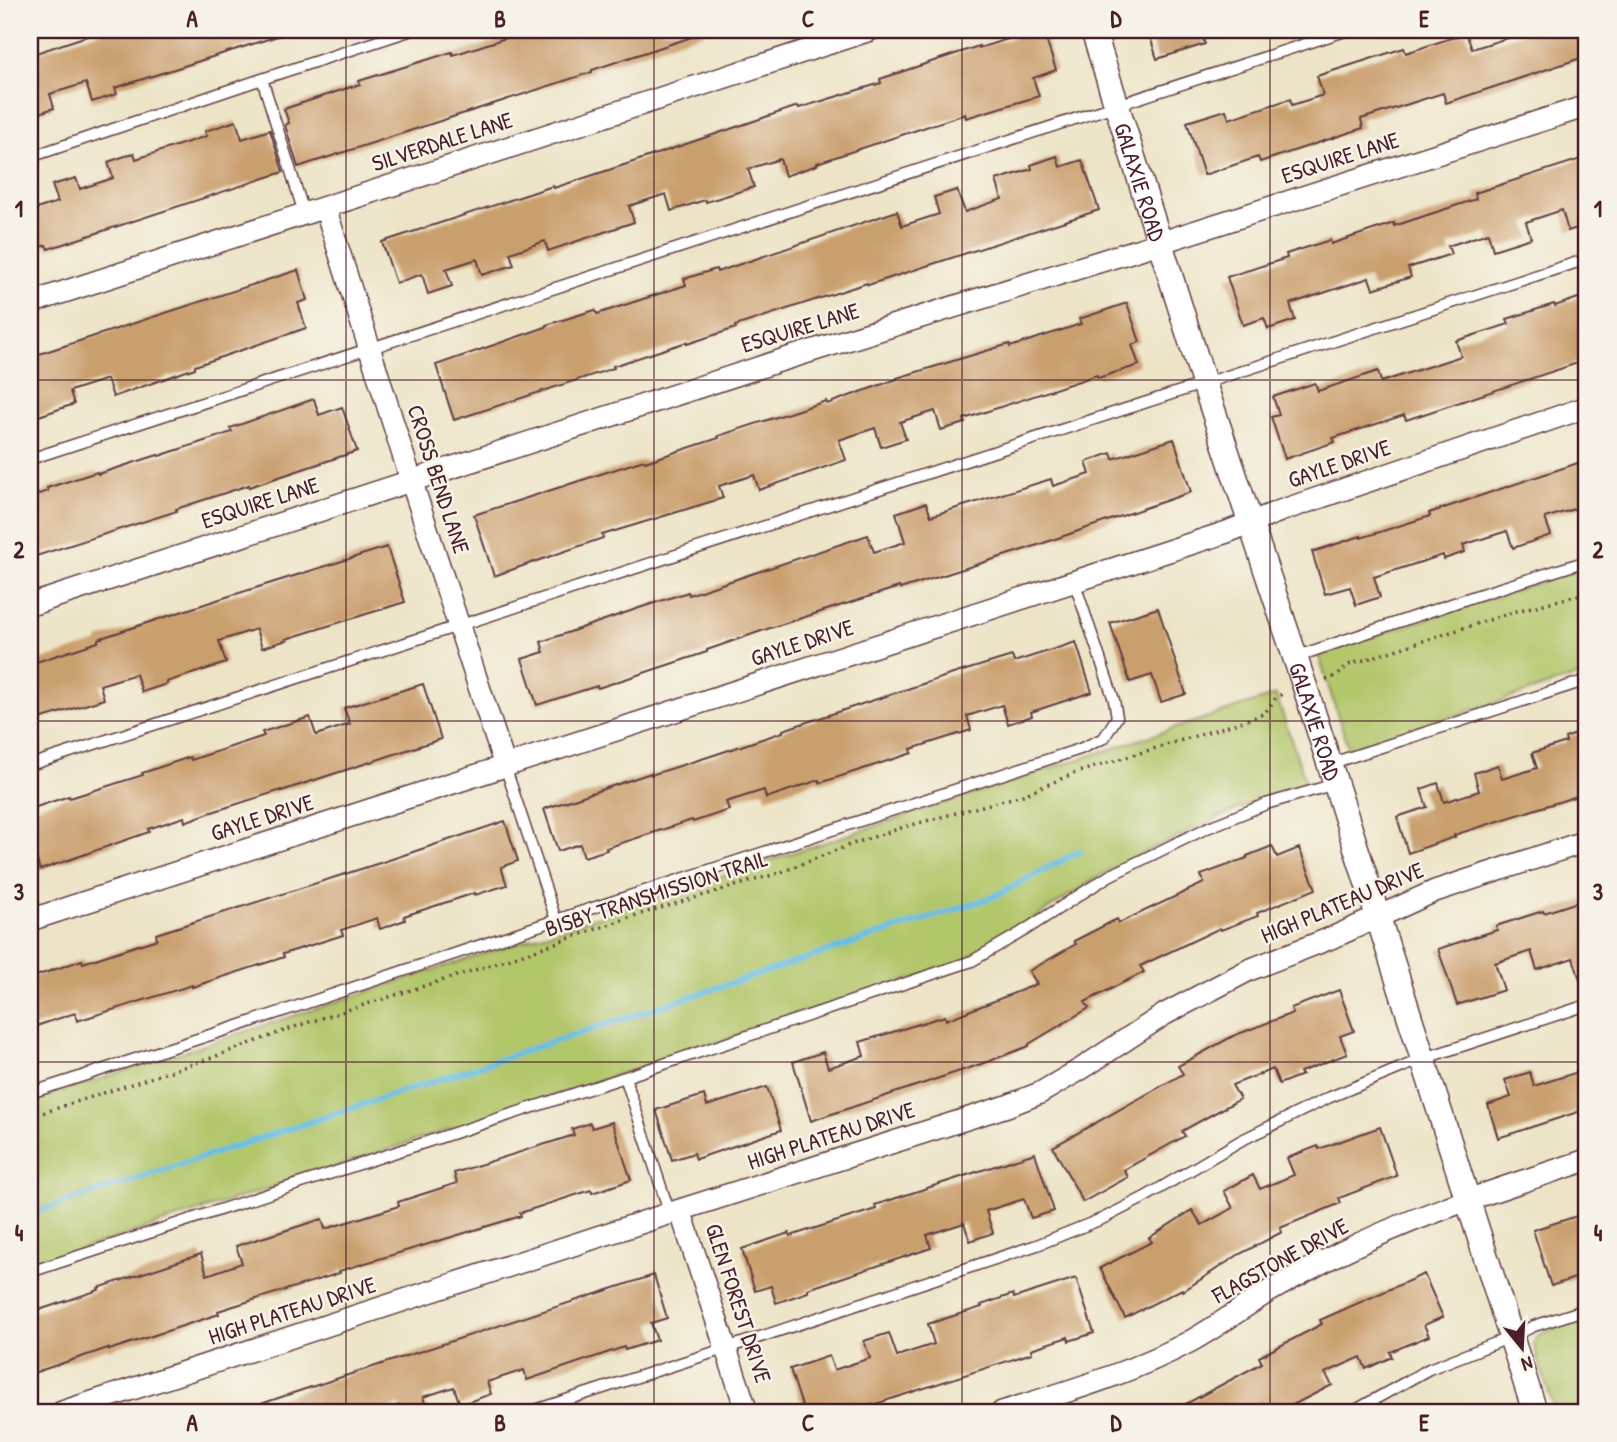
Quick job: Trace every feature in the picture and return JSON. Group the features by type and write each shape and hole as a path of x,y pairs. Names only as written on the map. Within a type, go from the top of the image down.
{"street":[{"name":"SILVERDALE LANE","path":"30,303 870,30"},
{"name":"GALAXIE ROAD","path":"1093,30 1535,1412"},
{"name":"ESQUIRE LANE","path":"30,605 753,369 1587,106"},
{"name":"CROSS BEND LANE","path":"325,207 505,766"},
{"name":"GAYLE DRIVE","path":"30,920 1227,532 1280,511 1587,407"},
{"name":"HIGH PLATEAU DRIVE","path":"62,1412 1007,1106 1040,1093 1082,1069 1165,1014 1250,970 1336,936 1435,891 1587,841"},
{"name":"FLAGSTONE DRIVE","path":"1002,1412 1085,1386 1191,1341 1265,1294 1340,1253 1467,1199 1587,1160"},
{"name":"GLEN FOREST DRIVE","path":"675,1212 727,1348 747,1412"}],"lane":[{"path":"30,157 412,30"},
{"path":"30,459 1348,30"},
{"path":"262,79 304,213"},
{"path":"30,765 1587,259"},
{"path":"1295,657 1587,561"},
{"path":"30,1093 1067,753 1104,738 1117,717 1114,700 1074,581"},
{"path":"30,1272 972,961 1109,876 1195,834 1332,774 1587,680"},
{"path":"505,766 556,920"},
{"path":"529,1412 1037,1245 1104,1218 1240,1141 1328,1098 1422,1059 1587,1005"},
{"path":"625,1077 675,1212"},
{"path":"1352,1412 1429,1369 1534,1326 1587,1309"}],"path":[{"path":"1324,681 1332,679 1348,665 1520,610 1587,593"},
{"name":"BISBY TRANSMISSION TRAIL","path":"30,1117 637,915 779,873 904,827 1023,795 1075,773 1247,720 1263,714 1274,699 1286,693"}],"green space":[{"path":"1587,567 1587,673 1349,750 1318,654"},
{"path":"1276,695 1306,783 1266,796 1103,874 967,961 30,1266 30,1102"},
{"path":"1587,1318 1587,1412 1555,1412 1534,1346 1535,1339 1548,1331"}],"building":[{"path":"105,30 287,30 287,33 115,88 117,94 92,102 86,83 50,94 54,108 30,116 30,55"},
{"path":"531,30 704,30 704,33 298,167 285,125 289,123 284,109 360,84 359,81"},
{"path":"1043,30 1056,70 1033,78 1039,96 966,118 965,114 785,176 780,159 748,169 754,187 706,202 705,200 671,211 666,194 629,206 634,222 548,251 545,241 510,253 514,265 482,275 477,259 446,269 452,286 428,294 422,274 396,283 382,242 553,186 554,188 798,106 799,108 881,83 880,79 979,46"},
{"path":"1148,30 1200,30 1205,44 1157,59"},
{"path":"1533,30 1587,30 1587,56 1446,103 1443,93 1361,119 1363,128 1260,162 1258,157 1204,175 1187,122 1226,110 1229,119 1290,99 1292,105 1323,95 1317,76 1404,48 1406,53 1466,33 1472,49"},
{"path":"236,121 242,139 270,130 283,172 48,249 46,245 30,251 30,211 58,202 52,185 76,178 80,189 113,178 108,162 134,153 136,159 207,136 205,131"},
{"path":"1057,156 1060,167 1082,160 1099,210 868,285 867,283 454,420 436,365 546,325 595,310 597,314 686,285 684,279 716,269 717,272 897,211 902,226 939,214 934,197 957,190 965,212 1002,199 996,180 1032,169 1031,165"},
{"path":"1587,157 1587,225 1568,231 1562,210 1526,222 1531,238 1493,250 1488,233 1448,246 1451,254 1408,268 1411,277 1373,289 1369,278 1290,304 1295,320 1268,329 1264,318 1243,325 1227,277 1287,258 1286,254 1330,240 1331,244 1476,199 1475,193"},
{"path":"298,270 307,300 298,303 306,328 113,397 107,379 70,391 74,404 30,419 30,357"},
{"path":"1587,295 1587,360 1406,420 1404,415 1333,438 1335,442 1285,459 1271,417 1279,415 1273,397 1315,383 1318,391 1378,371 1381,382 1461,356 1456,341 1509,324 1507,319"},
{"path":"1127,303 1140,342 1132,345 1139,365 1098,378 1097,375 964,419 965,423 941,430 935,411 900,422 906,439 881,447 875,428 839,440 846,460 759,490 754,475 719,486 723,498 602,535 603,538 494,576 474,515 644,460 645,462 826,401 827,404 897,378 1081,324 1079,319"},
{"path":"314,399 319,415 342,407 357,451 30,558 30,497 48,491 47,488 232,432 230,428"},
{"path":"1174,439 1191,492 1032,547 767,629 707,652 537,705 522,659 544,652 541,642 868,535 874,552 905,542 896,513 926,503 931,516 1051,479 1053,486 1090,474 1086,462 1111,453 1113,459"},
{"path":"1587,460 1587,505 1545,518 1551,535 1513,548 1507,531 1463,545 1465,552 1444,559 1443,555 1374,577 1380,597 1356,605 1350,587 1325,594 1312,552 1430,516 1429,513"},
{"path":"387,547 405,602 262,648 256,629 219,641 226,663 142,692 136,674 100,685 104,699 30,722 30,664 220,599"},
{"path":"1158,608 1186,694 1161,702 1152,675 1130,682 1110,623"},
{"path":"1076,642 1092,692 1031,712 1032,716 1008,724 1002,705 967,716 971,730 911,749 912,753 766,798 764,790 726,802 729,810 584,857 580,844 558,851 544,809 953,674 1012,656 1014,662"},
{"path":"423,684 441,739 185,822 184,817 40,870 30,838 30,809 143,775 142,773 190,757 191,760 264,736 262,732 310,717 316,735 350,724 344,708"},
{"path":"1587,730 1587,793 1454,835 1455,837 1408,853 1397,817 1427,807 1421,789 1438,783 1444,802 1479,791 1474,773 1498,765 1502,779 1537,768 1532,753 1566,742 1565,738"},
{"path":"505,821 518,861 501,867 507,885 404,916 405,920 380,929 377,918 341,930 343,935 192,987 77,1021 75,1013 30,1028 30,978 157,939 156,934"},
{"path":"1272,846 1277,857 1299,848 1316,889 1257,913 1258,916 1221,930 1220,928 1140,966 1144,972 1085,1002 1089,1008 1029,1046 811,1121 793,1062 823,1052 828,1068 864,1056 860,1042 945,1016 946,1020 1037,984 1029,971 1076,944 1074,941 1117,919 1119,923 1204,883 1201,875"},
{"path":"1587,899 1587,991 1584,992 1573,958 1537,970 1531,951 1495,963 1504,990 1457,1005 1438,949 1497,930 1496,926"},
{"path":"1339,990 1354,1031 1340,1036 1347,1054 1300,1072 1302,1075 1279,1084 1273,1069 1232,1085 1240,1099 1182,1131 1185,1136 1124,1170 1128,1177 1083,1202 1053,1147 1183,1074 1178,1066 1233,1036 1293,1013 1291,1008"},
{"path":"1587,1069 1587,1109 1498,1138 1488,1105 1511,1097 1505,1080 1530,1072 1534,1086"},
{"path":"767,1087 781,1130 696,1159 694,1153 672,1160 656,1110 704,1095 707,1106"},
{"path":"612,1122 631,1180 592,1193 591,1190 520,1213 521,1216 339,1271 340,1273 218,1311 219,1314 30,1374 30,1313 201,1254 207,1275 242,1263 236,1246 322,1219 325,1229 399,1206 398,1202 457,1183 454,1173 574,1135 572,1129 590,1123 592,1128"},
{"path":"1380,1127 1397,1176 1339,1198 1341,1203 1280,1228 1282,1232 1238,1255 1183,1291 1182,1289 1125,1318 1100,1268 1152,1242 1149,1238 1192,1210 1202,1225 1233,1208 1224,1191 1253,1175 1260,1189 1294,1175 1287,1158"},
{"path":"1035,1153 1054,1211 1031,1218 1024,1199 986,1211 993,1233 970,1241 964,1223 927,1235 931,1248 808,1289 808,1292 776,1303 771,1286 755,1291 742,1249 876,1209 875,1205"},
{"path":"1577,1216 1587,1247 1587,1274 1551,1286 1533,1230"},
{"path":"1424,1274 1443,1317 1424,1325 1429,1336 1390,1352 1392,1357 1366,1369 1361,1357 1325,1373 1332,1385 1279,1412 1171,1412 1262,1363 1259,1357 1322,1324 1320,1320"},
{"path":"654,1275 667,1318 651,1323 657,1340 625,1350 624,1347 527,1380 524,1370 487,1382 491,1394 460,1405 454,1387 423,1397 428,1412 403,1412 400,1405 379,1412 247,1412 246,1409 299,1391"},
{"path":"1076,1278 1094,1333 1069,1341 1068,1337 1031,1349 1032,1353 851,1412 804,1412 790,1369 829,1356 834,1370 870,1358 864,1341 889,1333 897,1356 934,1344 928,1324 1013,1294 1014,1298"}],"waterway":[{"path":"30,1214 993,897 1080,851"}]}
